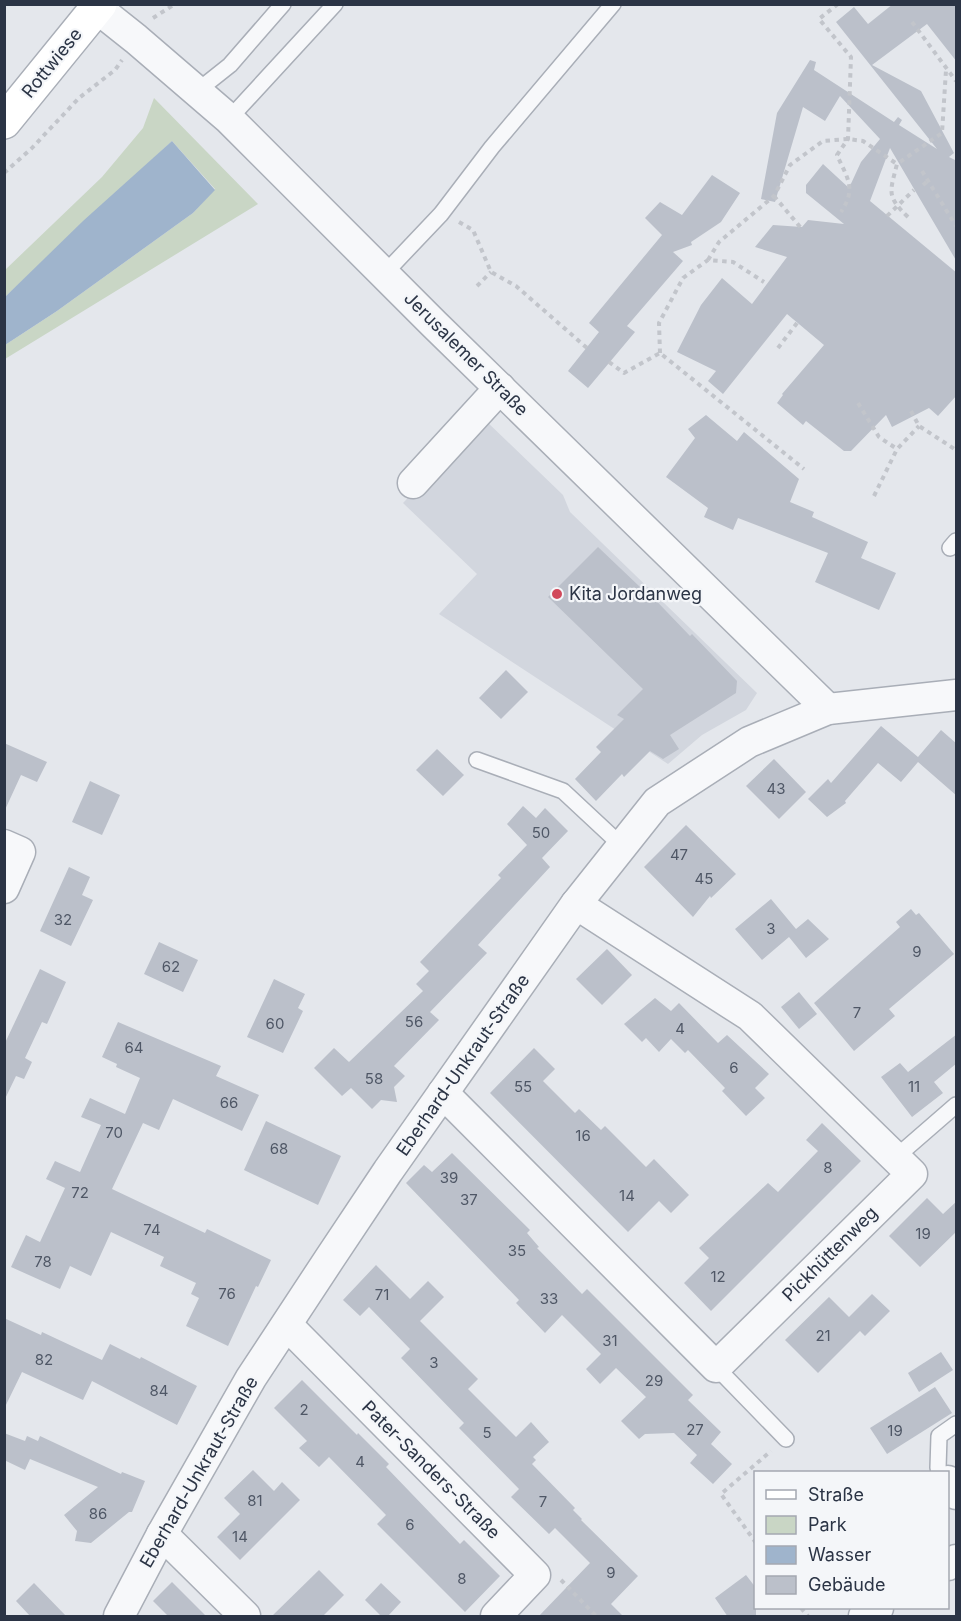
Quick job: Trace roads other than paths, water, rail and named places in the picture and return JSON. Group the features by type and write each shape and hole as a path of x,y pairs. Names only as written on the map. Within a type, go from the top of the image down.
{"street":[{"name":"Jerusalemer Straße","path":"98,6 229,119 828,709"},
{"name":"Rottwiese","path":"4,122 98,6"},
{"path":"413,483 500,388"},
{"name":"Eberhard-Unkraut-Straße","path":"119,1617 162,1534 251,1378 388,1171 576,904 657,802 749,742 828,709 957,695"},
{"path":"4,888 12,849"},
{"name":"Pickhüttenweg","path":"576,904 750,1017 912,1174 716,1368"},
{"path":"443,1094 716,1368"},
{"name":"Pater-Sanders-Straße","path":"287,1325 535,1575 496,1617"},
{"path":"162,1534 245,1617"},
{"path":"864,1617 877,1609"}],"lane":[{"path":"196,92 230,64 283,4"},
{"path":"229,119 335,4"},
{"path":"385,273 441,214 492,147 613,4"},
{"path":"477,760 563,791 622,846"},
{"path":"895,1158 957,1105"},
{"path":"716,1368 786,1439"},
{"path":"942,1471 939,1436 957,1424"}],"water":[{"path":"172,141 215,190 193,213 57,311 5,345 5,297 83,221"}],"place":[{"name":"Kita Jordanweg","path":"557,594"}]}
